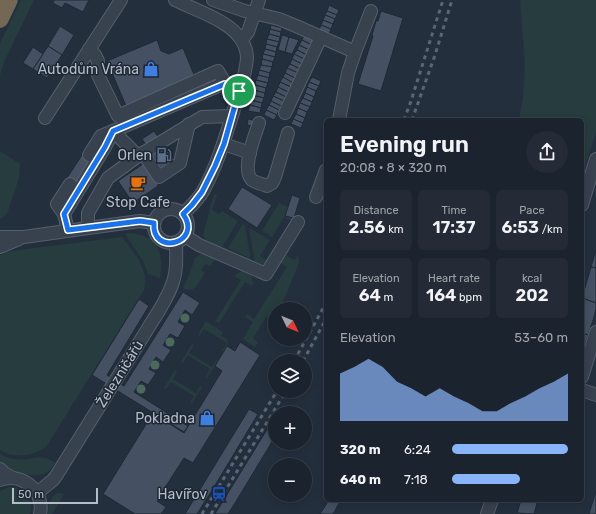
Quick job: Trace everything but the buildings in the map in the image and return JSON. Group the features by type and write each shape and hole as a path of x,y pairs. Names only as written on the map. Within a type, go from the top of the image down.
{"highway":[{"path":"0,19 9,0"}],"street":[{"path":"45,118 120,0"},
{"path":"175,0 214,18 235,32 245,46 247,58 244,74 224,144 215,166 202,192 183,214 176,210 166,210 159,215 154,223 155,231 159,239 167,243 180,240 199,245 266,274 298,222"},
{"path":"213,0 279,19 355,52"},
{"path":"242,40 248,32 259,0"},
{"path":"339,118 348,73 371,11"},
{"path":"286,113 321,37"},
{"path":"89,49 95,55 98,62 98,75 118,116 218,72 225,84 239,91"},
{"path":"89,155 101,136 225,84"},
{"path":"88,228 88,213 108,178 140,154 202,117 232,116"},
{"path":"258,123 250,153 248,168 249,176 253,181 267,186 272,183 275,177 288,133"},
{"path":"113,131 140,154 159,177 180,162 189,124"},
{"path":"64,214 105,147 113,131"},
{"path":"224,144 250,153"},
{"path":"584,199 595,164"},
{"path":"316,197 324,175"},
{"path":"68,230 64,214 57,204 70,184"},
{"name":"Železničářů","path":"37,493 56,476 170,292 175,275 180,240 188,228 188,223 183,214"},
{"path":"0,237 24,237 140,221 154,223"},
{"path":"0,247 24,237"},
{"path":"584,371 596,332"},
{"path":"584,391 596,394"},
{"path":"0,469 13,478 25,481 34,488 40,505 40,514"},
{"path":"0,480 13,478"},
{"path":"486,514 491,502"}],"green space":[{"path":"21,0 34,0 5,60 0,75 0,43"},
{"path":"520,0 596,0 596,132 584,171 584,118 519,118 523,97 525,65"},
{"path":"0,151 20,164 19,178 7,214 0,219"},
{"path":"214,194 217,195 212,210 219,214 222,211 238,221 221,249 208,243 203,235"},
{"path":"279,203 288,207 285,216 294,218 292,221 284,217 272,237 262,231"},
{"path":"243,224 245,225 250,256 249,258 228,248"},
{"path":"249,228 270,240 260,256 268,261 263,264 255,264"},
{"path":"127,233 145,237 152,241 156,246 161,260 160,278 148,274 143,261 125,234"},
{"path":"122,237 135,254 143,268 145,275 144,290 46,447 35,453 23,455 12,455 0,450 0,255 11,251"},
{"path":"201,254 216,258 210,266 206,264 201,270 205,273 199,284 194,289 187,290 183,288 195,258"},
{"path":"284,254 294,260 298,255 299,263 283,302 268,302 268,318 266,317 253,338 258,343 255,347 243,339 253,322 245,317 247,314 254,319 287,267 279,262"},
{"path":"241,271 245,271 251,275 253,283 252,286 245,282 219,323 215,321 241,280 234,276"},
{"path":"206,321 223,332 221,336 227,339 228,344 224,351 222,351 227,343 204,329 199,336 200,331"},
{"path":"192,344 194,345 189,353 212,367 217,360 218,361 207,378 206,377 210,369 188,355 183,363 181,362"},
{"path":"175,370 177,372 173,379 196,393 200,386 202,387 191,404 190,403 194,396 171,382 166,389 164,388"},
{"path":"0,454 17,459 45,458 55,463 46,473 30,475 15,471 0,462"},
{"path":"9,487 20,489 27,495 31,503 30,514 0,514 0,491"},
{"path":"58,493 64,494 52,514 48,514 50,502 53,496"}],"railway":[{"path":"405,118 443,0"},
{"path":"413,118 435,55 452,0"},
{"path":"298,354 324,307"},
{"path":"307,354 324,323"},
{"path":"202,514 273,398"},
{"path":"211,514 282,398"}],"place":[{"name":"Autodům Vrána","path":"151,69"},
{"name":"Orlen","path":"164,155"},
{"name":"Stop Cafe","path":"138,183"},
{"name":"Pokladna","path":"207,418"},
{"name":"Havířov","path":"219,494"}],"route":[{"path":"225,84 239,91 224,144 215,166 198,199 183,214 188,223 188,228 182,239 176,243 167,243 159,239 155,231 154,223 140,221 68,230 64,214 105,147 113,131 225,84"}]}
